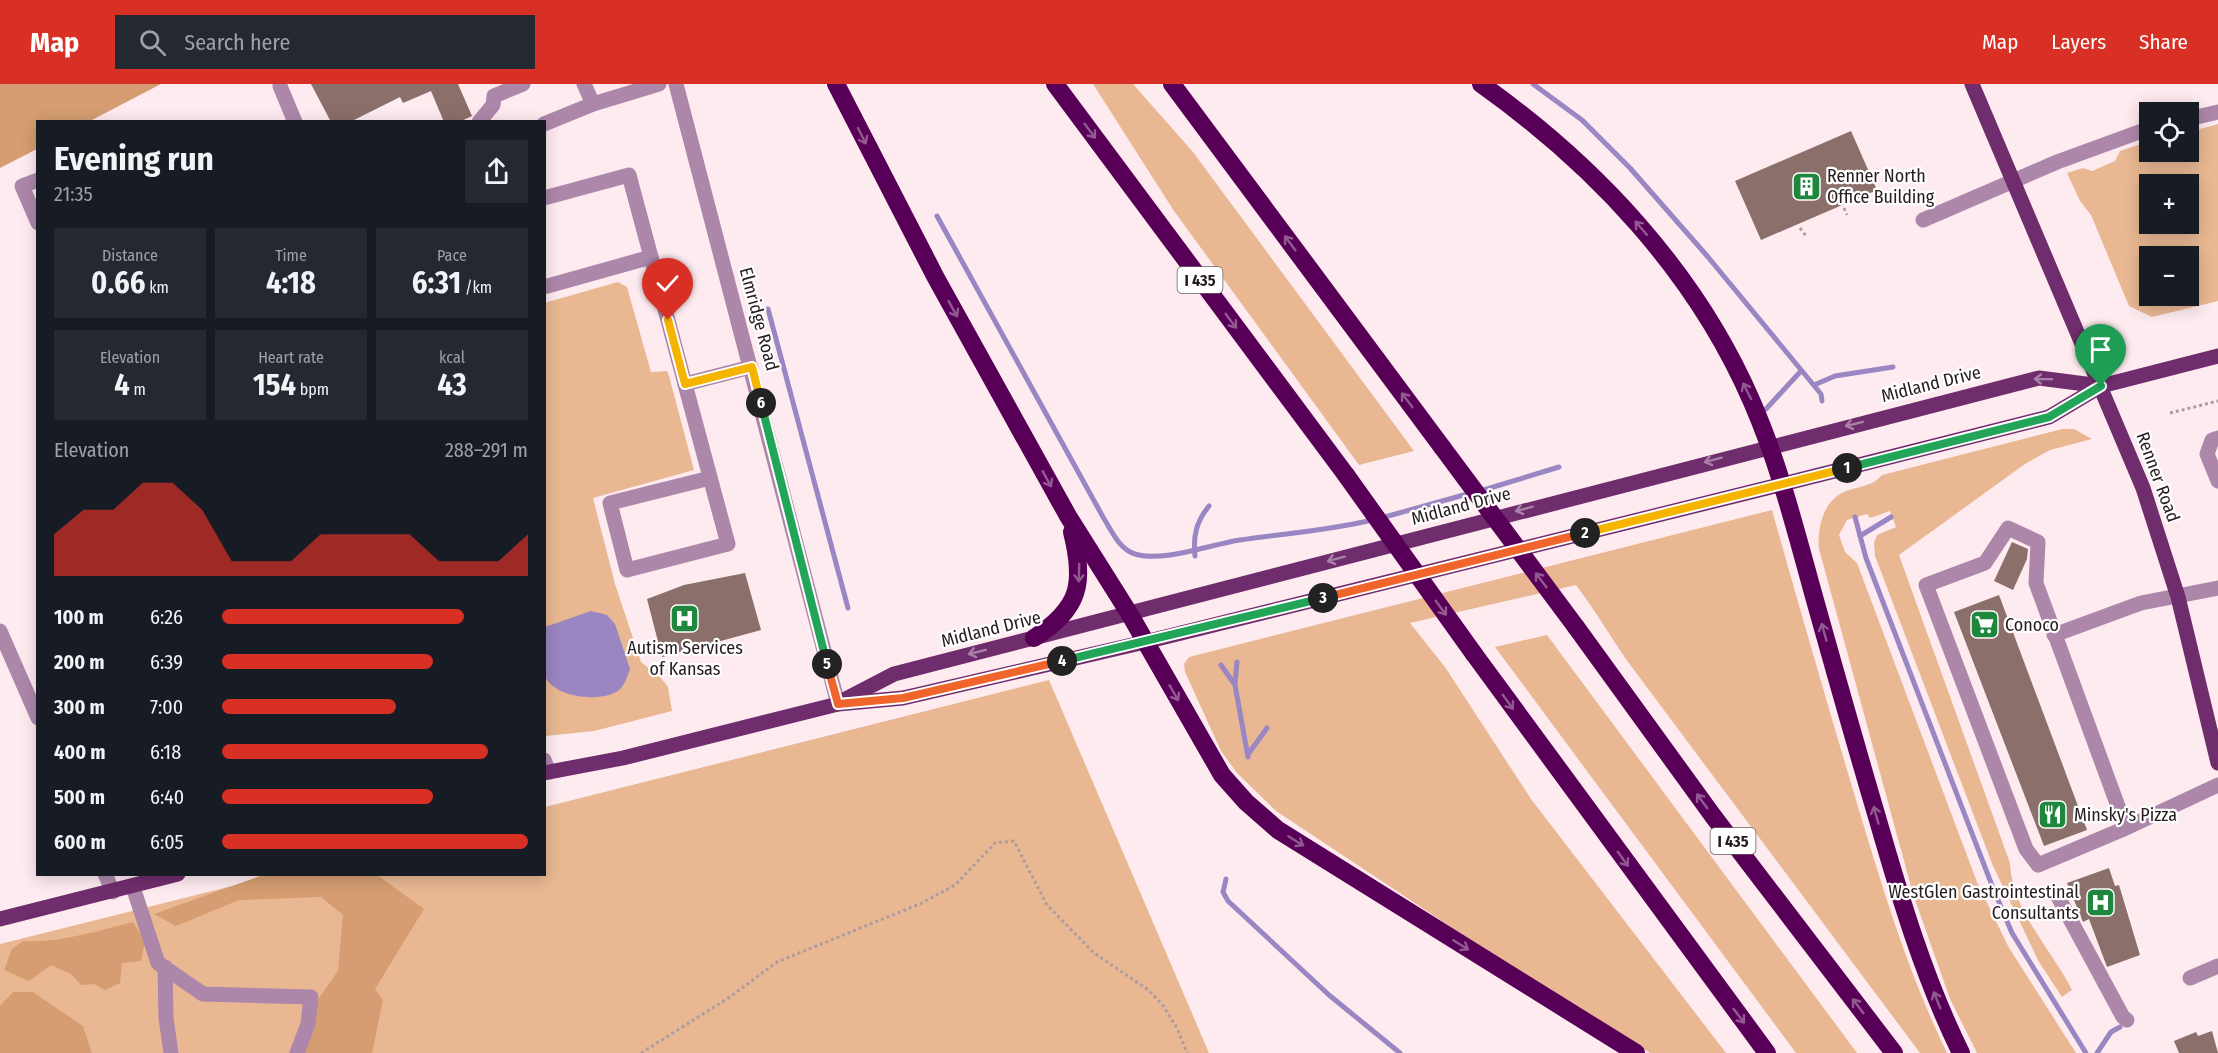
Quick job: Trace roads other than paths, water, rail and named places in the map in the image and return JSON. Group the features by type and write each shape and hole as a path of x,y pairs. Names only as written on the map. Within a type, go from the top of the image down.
{"highway":[{"path":"836,84 936,278 1068,516 1128,613 1222,775 1254,809 1278,830 1636,1053"},
{"name":"I 435","path":"1055,84 1346,475 1474,654 1767,1053"},
{"name":"I 435","path":"1172,84 1576,627 1713,816 1894,1053"},
{"path":"1481,84 1542,128 1611,194 1647,235 1672,267 1726,350 1751,400 1783,484 1896,881 1938,1002 1961,1053"},
{"path":"1034,638 1066,611 1079,585 1079,561 1068,516"}],"main road":[{"name":"Renner Road","path":"1972,84 2143,488 2178,597 2218,763"},
{"name":"Midland Drive","path":"546,769 624,758 838,704 903,698 1145,642 2049,417 2101,386 2218,356"},
{"name":"Midland Drive","path":"838,704 894,674 1769,445 2038,378 2101,386"},
{"path":"0,919 171,876"}],"street":[{"path":"481,120 493,105 494,96 523,84"},
{"path":"584,84 593,104"},
{"path":"546,123 593,104 658,84"},
{"name":"Elmridge Road","path":"676,84 752,367 838,704"},
{"path":"280,86 294,120"},
{"path":"2199,116 2218,112"},
{"path":"1923,220 2013,180 2113,139 2139,131"},
{"path":"546,197 629,175 728,544 627,570 610,503 710,478"},
{"path":"36,181 22,186 36,218"},
{"path":"546,286 651,257"},
{"path":"685,384 752,367"},
{"path":"2218,438 2212,440 2207,454 2218,481"},
{"path":"2126,828 2036,584 2038,542 2008,528 1985,563 1926,585 2026,849 2038,865 2126,828 2218,784"},
{"path":"2054,635 2141,603 2218,588"},
{"path":"0,631 36,713"},
{"path":"106,876 112,892"},
{"path":"133,887 158,963 203,994 311,997 308,1024 297,1053"},
{"path":"2056,893 2127,1020"},
{"path":"2190,978 2218,966"},
{"path":"165,967 166,1018 171,1053"}],"waterway":[{"path":"1533,84 1582,120 1630,168 1708,257 1821,394 1822,401"},
{"path":"937,216 1103,517 1116,539 1129,552 1146,556 1173,555 1240,540 1372,520"},
{"path":"768,309 848,608"},
{"path":"1814,385 1835,376 1893,367"},
{"path":"1766,409 1801,371"},
{"path":"1480,491 1559,467"},
{"path":"1381,518 1471,493"},
{"path":"1195,556 1196,530 1209,506"},
{"path":"1855,517 1866,558 2012,933 2086,1053"},
{"path":"1860,536 1891,517"},
{"path":"1235,684 1237,662"},
{"path":"1221,665 1235,685 1248,757"},
{"path":"1249,753 1267,728"},
{"path":"1226,879 1223,892 1228,901 1329,995 1400,1053"},
{"path":"2097,1053 2111,1032 2120,1027"}],"place":[{"name":"Renner North Office Building","path":"1806,186"},
{"name":"Autism Services of Kansas","path":"685,619"},
{"name":"Conoco","path":"1984,625"},
{"name":"Minsky's Pizza","path":"2053,815"},
{"name":"WestGlen Gastrointestinal Consultants","path":"2100,902"}]}
